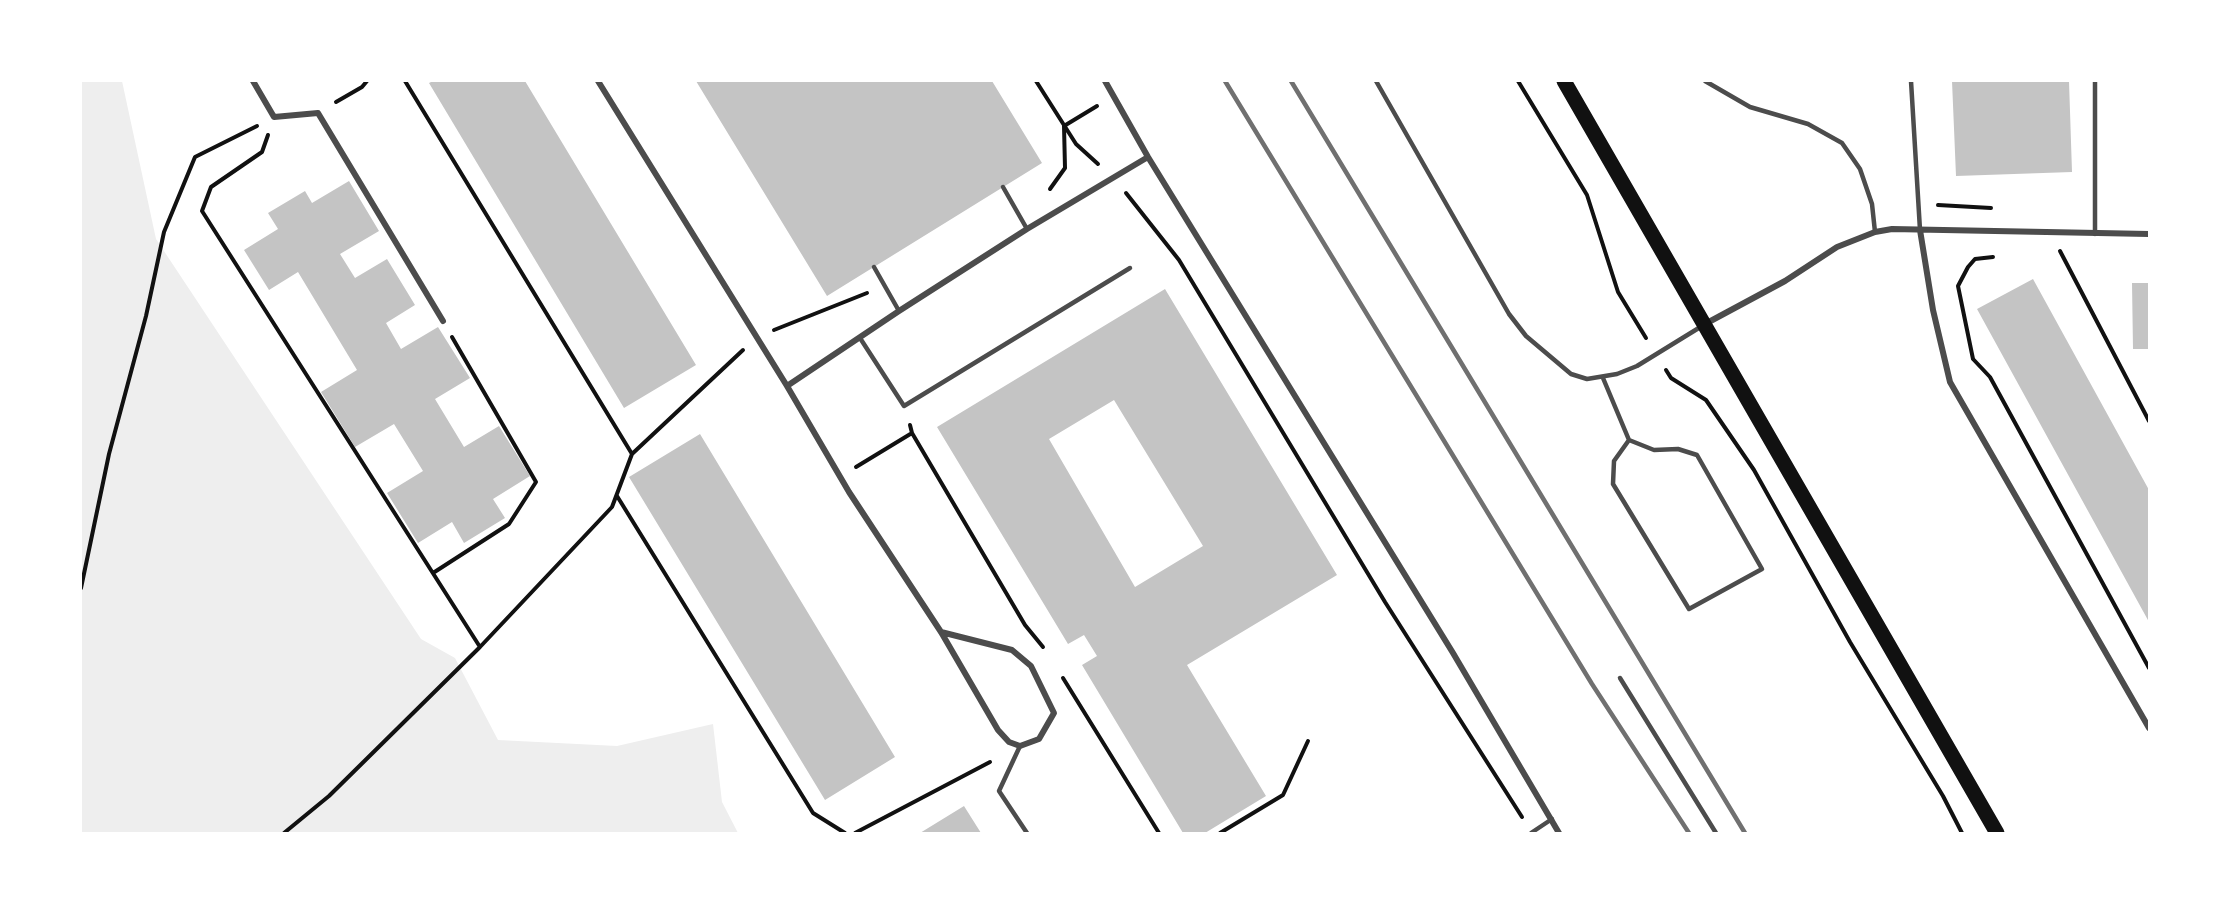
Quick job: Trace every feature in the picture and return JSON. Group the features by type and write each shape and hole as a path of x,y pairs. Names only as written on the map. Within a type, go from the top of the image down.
{"main road":[{"path":"1564,81 1997,833"}],"street":[{"path":"253,81 274,117 318,113 443,321"},
{"path":"598,81 787,386 839,476 941,632 998,730 1009,742 1020,746 1039,739 1054,713 1031,666 1012,650 941,632"},
{"path":"1105,81 1148,157 1447,644 1559,833"},
{"path":"787,386 899,310 1027,229 1148,157"},
{"path":"1705,325 1785,281 1836,247 1875,232 1892,229 2149,234"},
{"path":"1920,231 1933,310 1950,382 2149,728"}],"lane":[{"path":"1376,81 1509,314 1526,336 1572,374 1587,379 1603,378 1637,366 1705,325"},
{"path":"1705,81 1750,107 1808,124 1842,143 1860,169 1872,204 1875,232"},
{"path":"1911,81 1920,231"},
{"path":"2095,81 2095,234"},
{"path":"1003,187 1027,229"},
{"path":"874,267 899,310"},
{"path":"860,338 904,406 1130,268"},
{"path":"1603,378 1629,440 1654,450 1678,449 1697,455 1762,569 1689,609 1613,484 1614,461 1629,440"},
{"path":"1620,678 1716,833"},
{"path":"1020,746 999,791 1027,833"},
{"path":"1531,833 1552,819"}],"path":[{"path":"318,113 362,87 367,81"},
{"path":"405,81 632,454"},
{"path":"1036,81 1076,144 1113,177 1179,260 1384,602 1531,833"},
{"path":"1518,81 1587,195 1618,291 1655,354 1671,378 1706,400 1754,470 1850,642 1962,833"},
{"path":"274,117 262,152 211,187 202,211 480,647"},
{"path":"81,588 109,454 146,316 164,232 195,157 274,117"},
{"path":"1017,211 1053,188 1065,168 1064,126"},
{"path":"1919,204 1991,208"},
{"path":"2051,233 2149,421"},
{"path":"1993,257 1975,259 1968,267 1959,286 1973,359 1990,377 2149,668"},
{"path":"284,833 328,796 480,647 612,507 632,454 756,338 885,286"},
{"path":"433,573 509,524 536,482 443,321"},
{"path":"904,406 912,434 1025,625 1037,637 1049,657"},
{"path":"839,476 912,434"},
{"path":"616,496 813,813 845,833"},
{"path":"1061,676 1159,833"},
{"path":"1220,833 1283,795 1308,741"},
{"path":"855,833 1020,746"},
{"path":"837,828 840,833"}],"shaded area":[{"path":"81,81 122,81 156,239 421,639 455,658 498,740 617,746 713,724 722,802 738,833 81,833"}],"building":[{"path":"433,81 525,81 696,365 624,408 429,83"},
{"path":"696,81 992,81 1042,163 827,296"},
{"path":"1952,81 2069,81 2072,172 1956,176"},
{"path":"349,181 379,231 340,254 355,278 387,259 415,305 386,323 401,349 438,327 470,378 435,399 464,447 499,426 530,476 493,499 505,518 464,543 452,522 418,543 387,493 423,471 394,424 355,447 321,392 357,370 298,272 269,290 244,250 278,229 268,213 305,191 312,203"},
{"path":"2033,279 2149,490 2149,622 1977,309"},
{"path":"2132,283 2149,283 2149,349 2133,349"},
{"path":"1165,289 1337,575 1187,665 1266,796 1205,833 1183,833 1082,665 1097,656 1084,635 1068,644 937,427","holes":["1114,400 1203,546 1135,587 1049,439"]},
{"path":"700,434 895,757 825,800 629,477"},
{"path":"964,806 981,833 920,833"}],"railway":[{"path":"1225,81 1592,684 1689,833"},
{"path":"1291,81 1745,833"}]}
